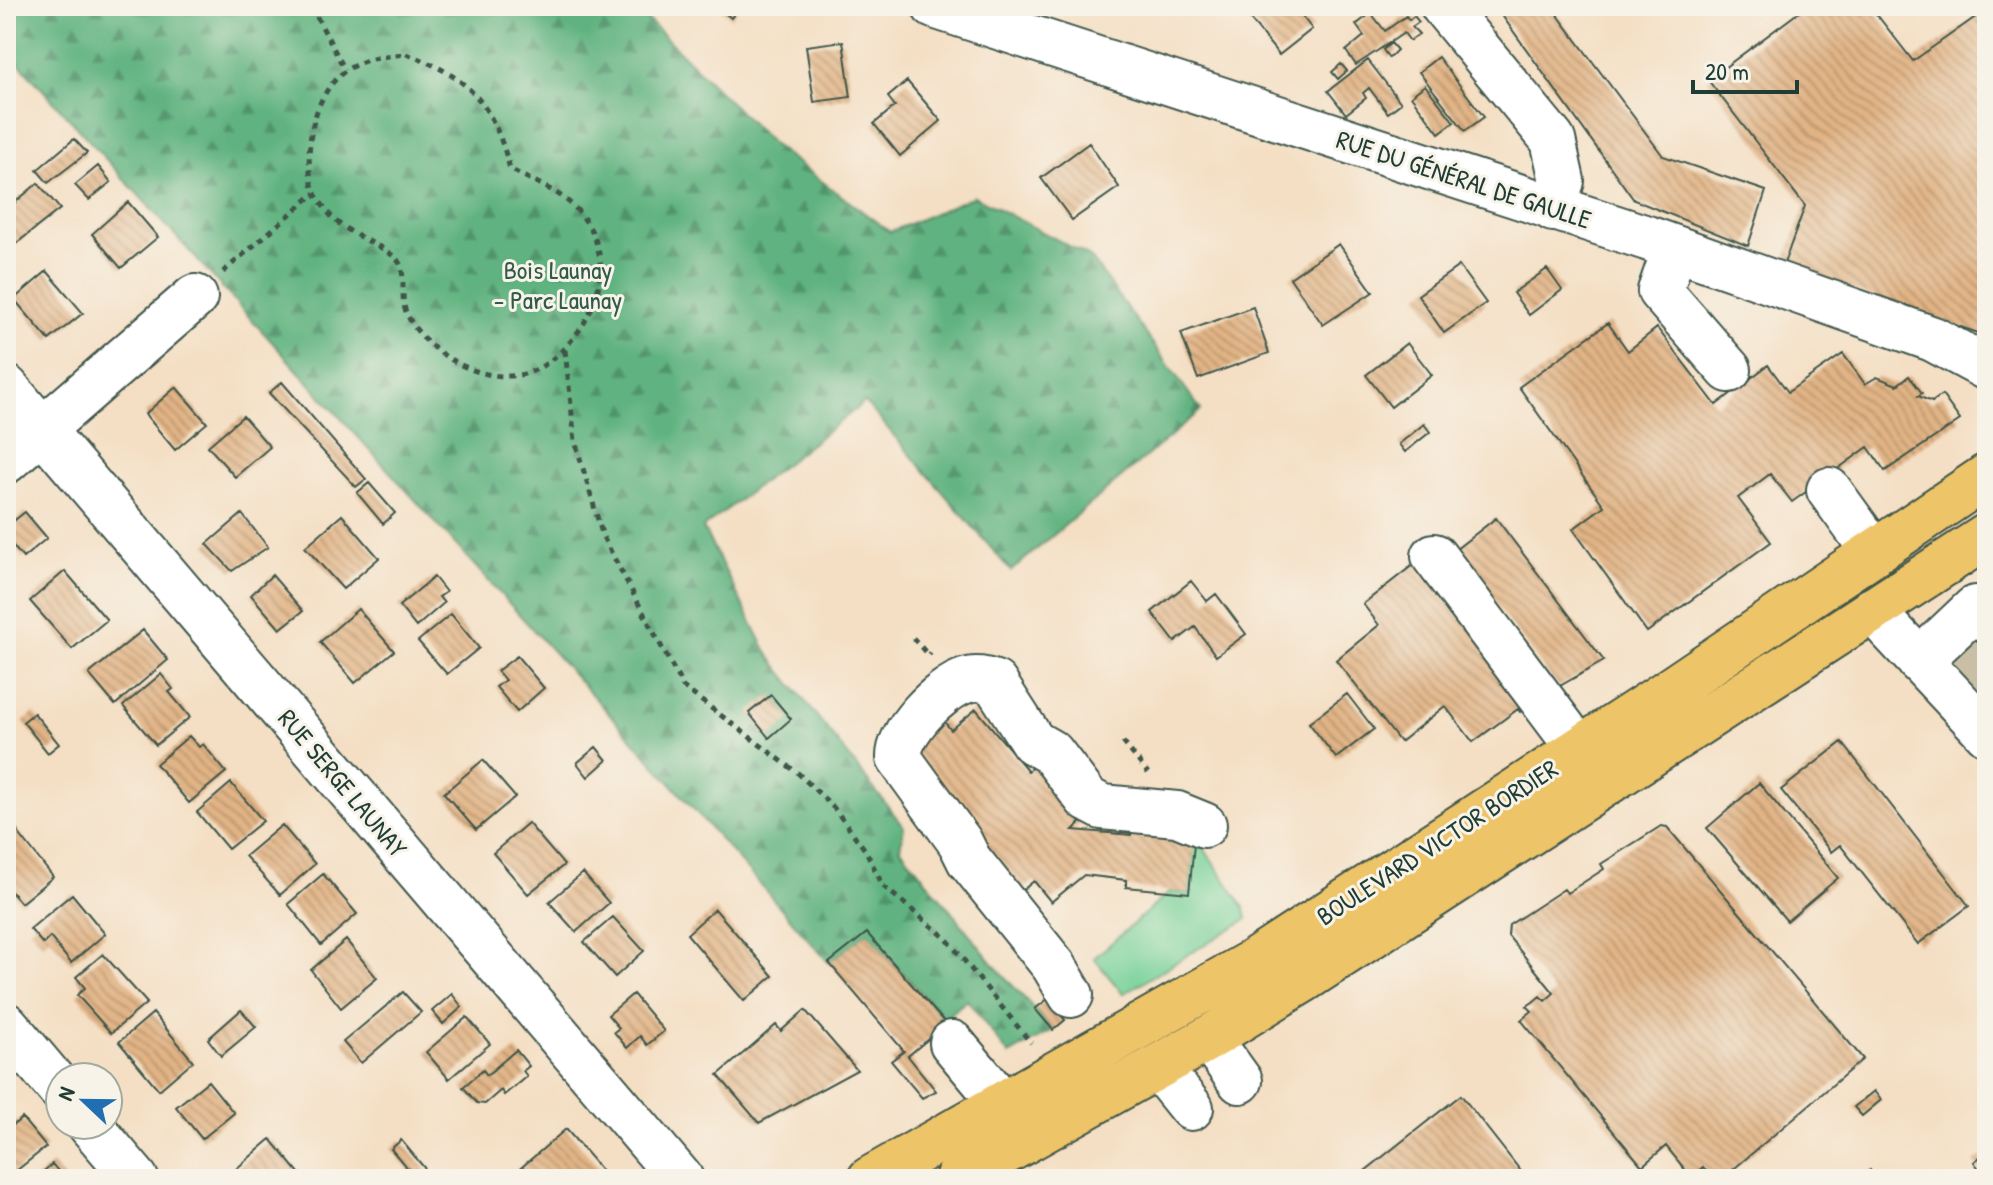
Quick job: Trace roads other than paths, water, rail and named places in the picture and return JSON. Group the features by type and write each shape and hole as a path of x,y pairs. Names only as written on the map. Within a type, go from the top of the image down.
{"main road":[{"name":"BOULEVARD VICTOR BORDIER","path":"870,1179 1256,960 1987,476"},
{"name":"BOULEVARD VICTOR BORDIER","path":"957,1179 1209,1038 1987,536"}],"street":[{"name":"RUE DU GÉNÉRAL DE GAULLE","path":"934,6 1675,248 1933,339 1987,368"},
{"path":"1443,6 1553,140 1562,181 1553,209"},
{"path":"1675,248 1660,291 1729,370"},
{"path":"6,461 195,297"},
{"name":"RUE SERGE LAUNAY","path":"6,387 681,1179"},
{"path":"1829,490 1874,552"},
{"path":"1434,556 1579,749"},
{"path":"1872,610 1949,685 1975,608 1986,619"},
{"path":"1071,995 1054,966 969,860 960,842 899,758 898,744 905,730 954,686 970,679 995,683 1033,742 1052,753 1087,799 1102,807 1177,814 1204,825"},
{"path":"6,1025 44,1070"},
{"path":"1209,1038 1240,1081"},
{"path":"952,1043 1003,1104"},
{"path":"1158,1067 1191,1108"},
{"path":"104,1141 136,1179"}],"tunnel":[{"path":"1961,673 1987,651"}],"park label":[{"name":"Bois Launay - Parc Launay","path":"558,284"}]}
